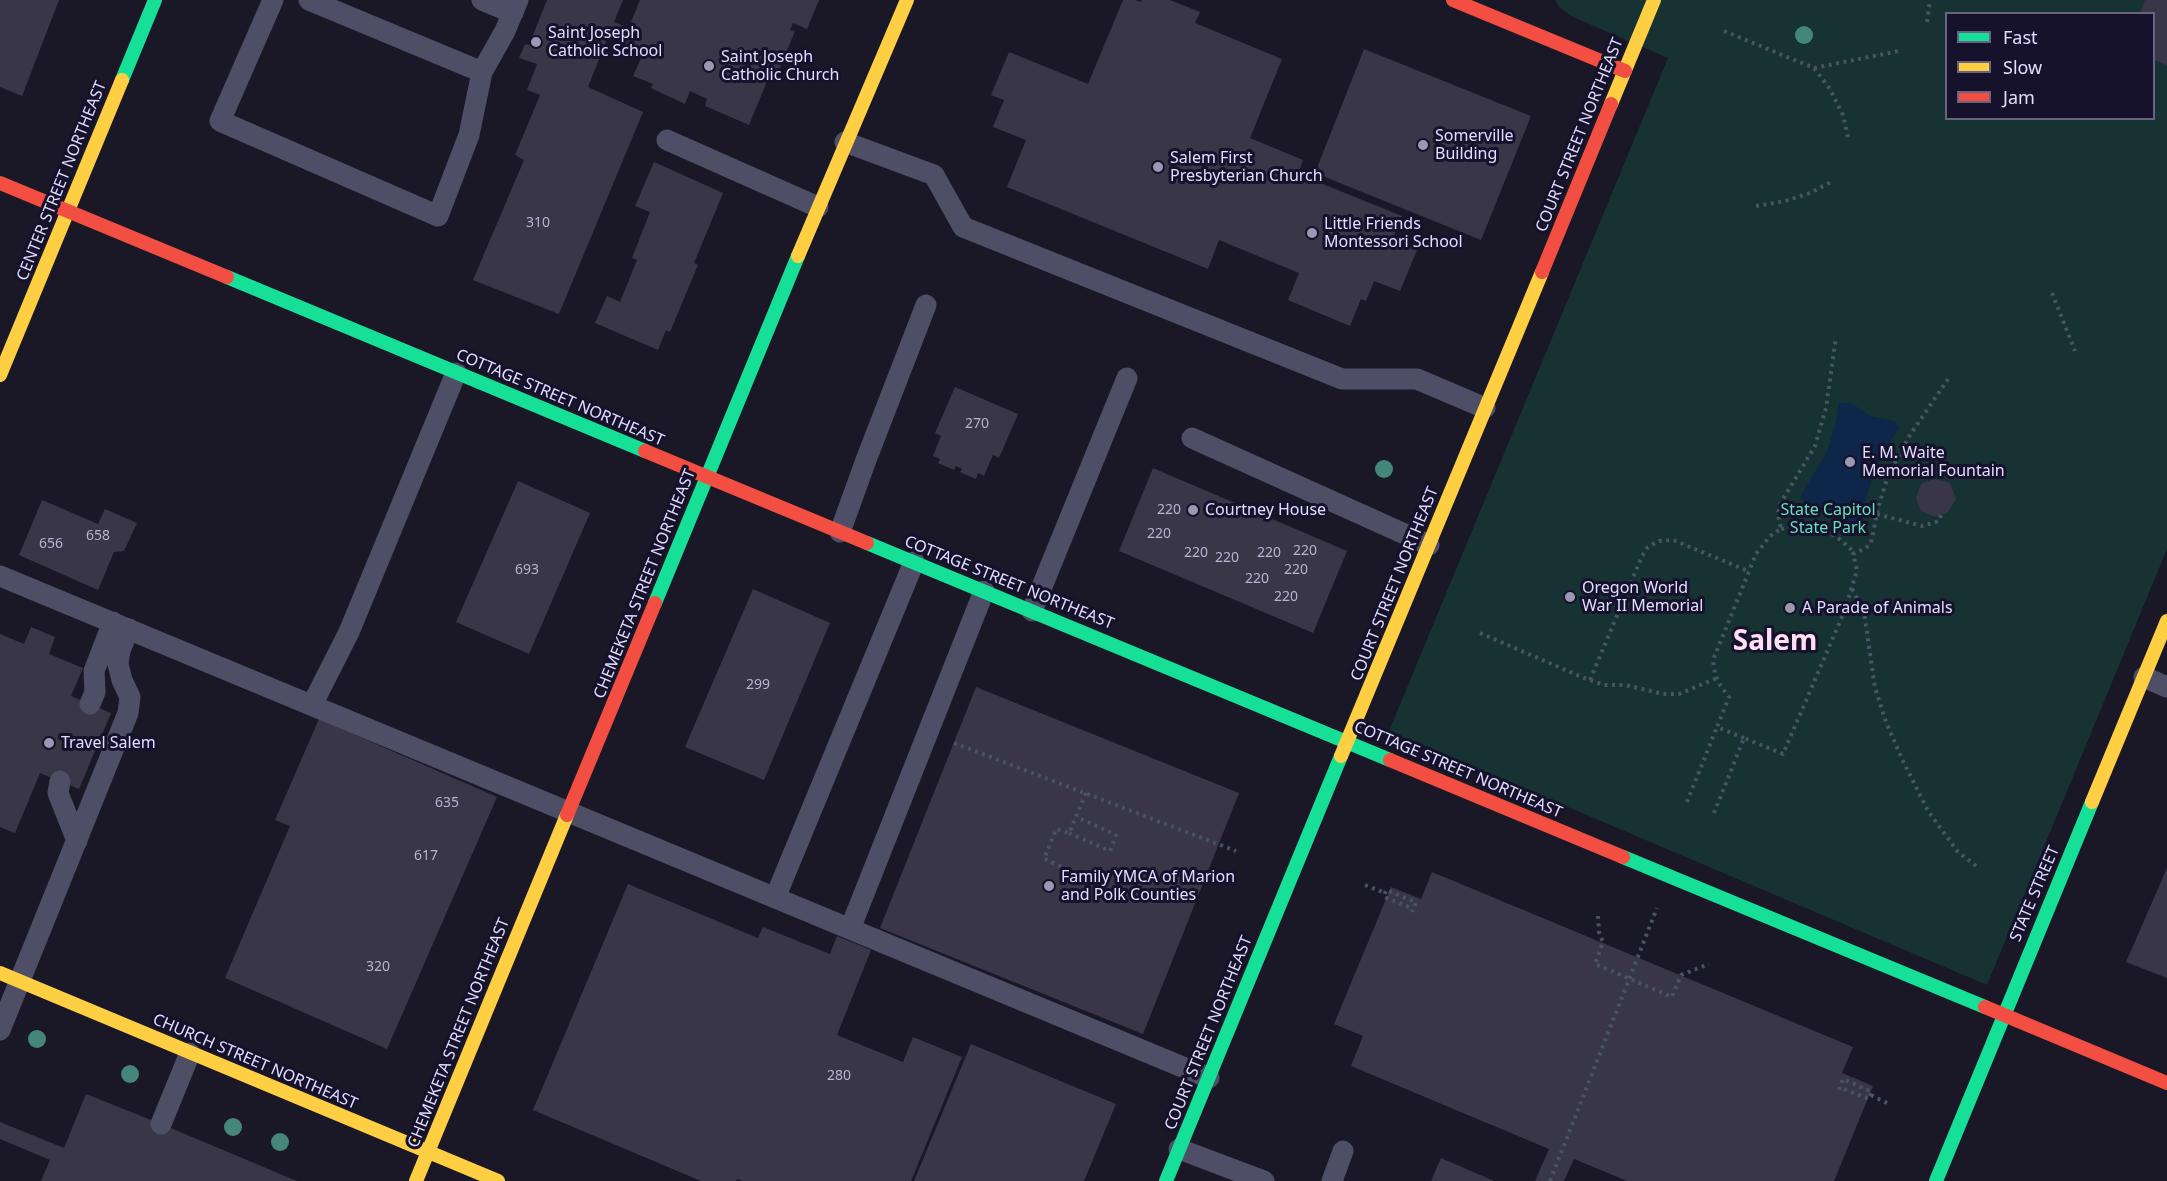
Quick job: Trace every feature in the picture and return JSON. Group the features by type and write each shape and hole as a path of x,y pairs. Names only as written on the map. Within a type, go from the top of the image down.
{"street":[{"name":"CENTER STREET NORTHEAST","path":"0,375 155,0"},
{"name":"CHEMEKETA STREET NORTHEAST","path":"416,1181 845,142 907,0"},
{"path":"1453,0 1625,71"},
{"name":"COURT STREET NORTHEAST","path":"1166,1181 1654,0"},
{"name":"COTTAGE STREET NORTHEAST","path":"0,183 2167,1083"},
{"name":"STATE STREET","path":"1936,1181 2167,621"},
{"name":"CHURCH STREET NORTHEAST","path":"10,978 498,1181"}],"lane":[{"path":"273,0 220,121 438,216 469,135 482,72 505,31 515,6 482,0"},
{"path":"309,0 482,72"},
{"path":"667,140 818,207"},
{"path":"845,142 934,175 963,227 1342,379 1417,379 1485,408"},
{"path":"840,532 926,305"},
{"path":"312,705 349,632 456,372"},
{"path":"1032,611 1127,378"},
{"path":"1192,438 1429,544"},
{"path":"775,897 914,562"},
{"path":"0,576 1209,1078"},
{"path":"850,929 984,591"},
{"path":"90,704 95,692 94,670 121,626"},
{"path":"0,1030 10,978 77,841 128,713 130,697 118,664 121,626"},
{"path":"2144,677 2167,687"},
{"path":"60,781 58,793 77,841"},
{"path":"161,1124 190,1053"},
{"path":"1179,1149 1264,1181"},
{"path":"1332,1181 1343,1151"}],"path":[{"path":"1928,22 1930,0"},
{"path":"1724,31 1814,68 1830,89 1843,115 1848,137"},
{"path":"1814,68 1899,51"},
{"path":"1756,206 1785,201 1833,182"},
{"path":"2052,293 2075,351"},
{"path":"1781,529 1778,515 1780,504 1815,446 1821,428 1836,337"},
{"path":"1853,554 1866,548 1870,543 1888,476 1896,457 1948,379"},
{"path":"1877,514 1922,526 1939,521 1941,515"},
{"path":"1686,801 1729,697 1717,678 1713,660 1756,554 1765,541 1781,529 1791,526 1822,529 1838,538 1850,548 1857,570 1845,610 1783,754 1717,727"},
{"path":"1590,680 1642,556 1648,547 1659,541 1673,540 1748,571"},
{"path":"1852,589 1864,612 1875,688 1886,722 1902,759 1928,811 1958,852 1979,868"},
{"path":"1480,633 1604,685 1626,685 1663,694 1679,694 1717,678"},
{"path":"927,732 1236,851"},
{"path":"1714,813 1744,738"},
{"path":"1069,834 1086,793"},
{"path":"1081,819 1116,835 1110,851 1056,829 1044,859 1105,885"},
{"path":"1550,1181 1670,877"},
{"path":"1365,885 1385,893 1386,890 1416,902 1412,912"},
{"path":"1385,893 1384,897 1409,907"},
{"path":"1598,916 1599,932 1603,942 1595,964 1671,998 1681,975 1709,964"},
{"path":"1871,1095 1869,1099 1841,1089 1843,1079 1872,1092 1871,1095 1887,1102"}],"green space":[{"name":"State Capitol State Park","path":"1555,0 2167,0 2167,549 1987,985 1389,731 1668,58 1573,17 1559,7"}],"water":[{"name":"E. M. Waite Memorial Fountain","path":"1839,403 1851,403 1870,416 1894,421 1900,427 1874,472 1862,522 1851,523 1831,508 1807,505 1800,497 1827,452"}],"building":[{"path":"0,0 59,0 22,96 0,87"},
{"path":"547,0 623,0 614,22 631,29 633,23 631,22 640,0 819,0 807,29 793,23 790,30 795,31 774,82 768,79 749,125 705,106 707,99 690,91 685,104 651,88 653,84 633,76 642,56 623,48 624,45 608,37 588,87 643,112 559,314 473,280 524,160 515,155 540,95 527,90 537,64 519,58 525,44 529,45"},
{"name":"Salem First Presbyterian Church","path":"1123,0 1141,2 1142,0 1170,0 1200,12 1195,23 1282,59 1250,138 1303,160 1298,174 1402,216 1392,240 1417,250 1400,291 1374,281 1366,301 1361,299 1350,326 1288,300 1299,273 1219,240 1208,269 1007,187 1026,140 993,127 1004,100 991,95 1009,52 1088,84"},
{"path":"2145,0 2167,0 2167,65 2155,60 2155,12 2141,12"},
{"name":"Somerville Building","path":"1364,49 1531,116 1481,240 1315,173"},
{"path":"654,162 723,193 694,263 698,265 670,332 666,330 658,350 595,323 607,296 620,302 637,260 632,258 650,212 635,206"},
{"path":"955,387 1018,414 999,458 993,455 984,476 978,473 976,479 960,472 962,469 956,466 954,470 938,463 940,459 933,456 941,436 935,433"},
{"name":"Courtney House","path":"1153,468 1347,551 1313,633 1119,551"},
{"path":"1934,479 1950,483 1956,499 1948,512 1935,517 1921,511 1916,498 1921,484"},
{"path":"518,481 590,513 529,654 456,622"},
{"path":"42,500 98,524 105,509 137,523 124,551 114,552 98,590 19,555"},
{"path":"753,589 830,623 764,780 685,747"},
{"name":"Travel Salem","path":"31,627 55,637 49,654 83,668 71,696 111,713 79,789 40,773 15,833 0,827 0,634 24,644"},
{"name":"Family YMCA of Marion and Polk Counties","path":"976,687 1239,793 1143,1034 880,928"},
{"path":"319,719 497,797 387,1049 225,978 290,826 275,820"},
{"path":"2167,868 2167,978 2126,962"},
{"path":"1432,872 1853,1047 1842,1073 1873,1086 1834,1181 1627,1181 1574,1159 1564,1181 1535,1181 1549,1149 1351,1066 1363,1036 1334,1024 1391,887 1421,899"},
{"path":"628,884 758,938 763,927 830,954 837,936 871,950 837,1035 903,1062 913,1037 962,1057 911,1181 743,1181 737,1179 736,1181 701,1181 533,1110"},
{"path":"971,1044 1116,1104 1084,1181 914,1181"},
{"path":"86,1094 297,1181 41,1181 50,1160 0,1139 0,1122 64,1148"},
{"path":"1441,1158 1494,1181 1431,1181"}],"traffic: fast":[{"path":"122,80 155,0"},
{"path":"655,603 798,256"},
{"path":"227,277 645,451"},
{"path":"867,543 1390,760"},
{"path":"1166,1181 1341,756"},
{"path":"1936,1181 2092,802"},
{"path":"1623,857 1985,1007"}],"traffic: slow":[{"path":"798,256 907,0"},
{"path":"1611,104 1654,0"},
{"path":"0,375 122,80"},
{"path":"1341,756 1542,272"},
{"path":"2092,802 2167,621"},
{"path":"416,1181 567,815"},
{"path":"0,973 498,1181"}],"traffic: jam":[{"path":"1453,0 1625,71"},
{"path":"1542,272 1611,104"},
{"path":"0,183 227,277"},
{"path":"645,451 867,543"},
{"path":"567,815 655,603"},
{"path":"1390,760 1623,857"},
{"path":"1985,1007 2167,1083"}],"place":[{"name":"Saint Joseph Catholic School","path":"536,42"},
{"name":"Saint Joseph Catholic Church","path":"709,66"},
{"name":"Somerville Building","path":"1423,145"},
{"name":"Salem First Presbyterian Church","path":"1158,167"},
{"name":"Little Friends Montessori School","path":"1312,233"},
{"name":"E. M. Waite Memorial Fountain","path":"1850,462"},
{"name":"Courtney House","path":"1193,510"},
{"name":"Oregon World War II Memorial","path":"1570,597"},
{"name":"A Parade of Animals","path":"1790,608"},
{"name":"Travel Salem","path":"49,743"},
{"name":"Family YMCA of Marion and Polk Counties","path":"1049,886"}],"district":[{"name":"Salem","path":"1775,642"}]}
